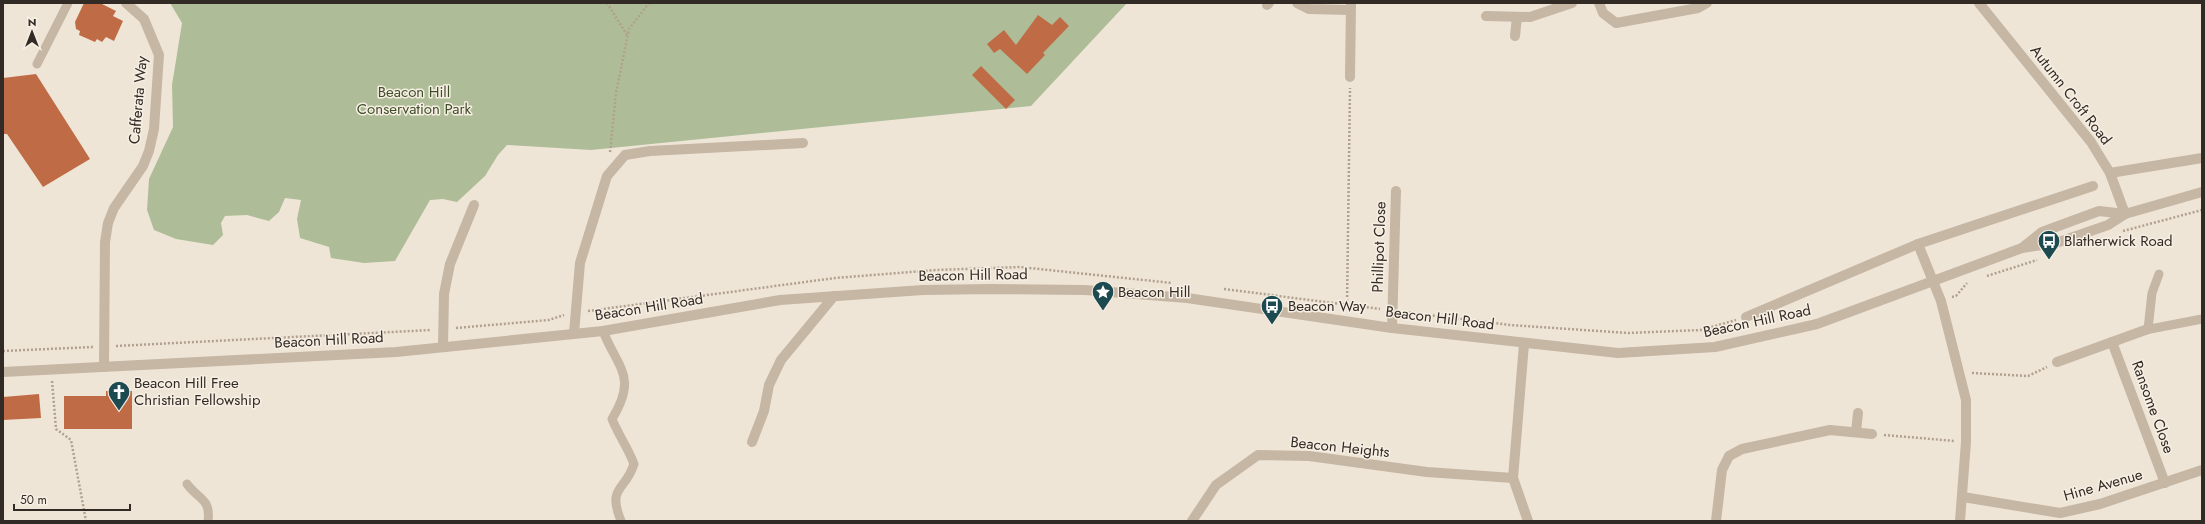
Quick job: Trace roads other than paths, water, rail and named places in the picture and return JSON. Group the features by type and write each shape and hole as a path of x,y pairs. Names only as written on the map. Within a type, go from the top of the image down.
{"street":[{"name":"Cafferata Way","path":"104,367 105,242 108,223 114,208 136,179 149,151 154,129 159,68 159,54 144,20 126,3"},
{"path":"1297,3 1309,9 1350,6 1350,77"},
{"path":"1486,16 1530,17 1572,3"},
{"path":"1599,3 1603,13 1616,23 1698,8 1707,3"},
{"name":"Autumn Croft Road","path":"1979,3 2091,142 2110,173 2125,214"},
{"path":"1516,17 1516,36"},
{"path":"574,333 580,264 607,176 625,155 650,151 803,143"},
{"path":"2110,173 2202,158"},
{"name":"Beacon Hill Road","path":"1746,317 1918,244 2093,186"},
{"name":"Phillipot Close","path":"1392,328 1396,191"},
{"name":"Beacon Hill Road","path":"3,372 396,352 603,331 780,300 946,290 1085,290 1188,298 1346,320 1392,328 1524,344 1618,353 1715,347 1817,324 2022,248 2056,243 2108,225 2125,214 2202,192"},
{"path":"443,347 444,294 450,264 474,205"},
{"name":"Beacon Hill Road","path":"2022,248 2042,232 2099,211 2125,214"},
{"path":"1918,244 1941,301 1966,400 1966,442 1960,521"},
{"path":"752,442 764,412 769,386 781,360 834,296"},
{"path":"2057,362 2146,330"},
{"name":"Ransome Close","path":"2112,342 2165,483"},
{"path":"1524,344 1513,478 1528,521"},
{"path":"1856,432 1858,412"},
{"path":"1716,521 1722,470 1729,456 1742,448 1830,430 1872,434"},
{"name":"Beacon Heights","path":"1192,521 1216,485 1258,456 1309,456 1427,472 1513,478"},
{"name":"Hine Avenue","path":"1963,497 2060,513 2100,504 2202,470"}],"lane":[{"path":"37,64 68,3"},
{"path":"2159,274 2152,293 2146,330 2202,319"},
{"path":"603,331 608,346 621,366 625,386 621,405 612,419 620,439 626,446 634,464 630,474 617,490 615,506 621,521"},
{"path":"187,484 195,494 207,503 209,509 208,521"}],"place":[{"name":"Blatherwick Road","path":"2049,260"},
{"name":"Beacon Hill","path":"1103,312"},
{"name":"Beacon Way","path":"1272,326"},
{"name":"Beacon Hill Free Christian Fellowship","path":"119,412"}],"park label":[{"name":"Beacon Hill Conservation Park","path":"414,100"}]}
